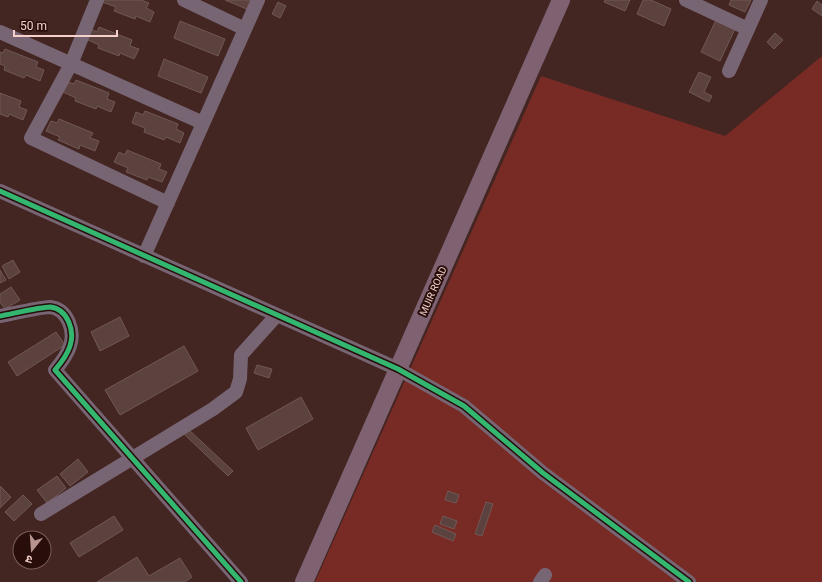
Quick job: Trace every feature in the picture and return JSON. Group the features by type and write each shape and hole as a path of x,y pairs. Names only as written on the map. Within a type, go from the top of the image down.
{"main road":[{"name":"MUIR ROAD","path":"304,582 561,0"}],"street":[{"path":"97,0 71,64 31,138 168,203"},
{"path":"184,0 245,29"},
{"path":"144,256 258,0"},
{"path":"686,0 748,29"},
{"path":"729,71 761,0"},
{"path":"0,32 203,123"},
{"path":"0,191 398,369 464,406 543,473 689,582"},
{"path":"0,316 49,307 61,312 69,320 72,332 70,346 64,359 55,370 133,457 241,582"},
{"path":"41,514 213,409 236,392 240,379 241,355 277,315"}],"shaded area":[{"path":"822,56 822,582 315,582 541,76 725,136"}],"building":[{"path":"103,0 141,0 149,3 146,8 154,12 150,22 136,16 135,19 114,11 116,7 102,2"},
{"path":"225,0 253,0 249,10"},
{"path":"605,0 630,0 625,11 604,2"},
{"path":"643,0 651,0 671,9 664,26 637,14"},
{"path":"731,0 751,0 745,12 729,5"},
{"path":"817,1 822,5 822,16 812,9"},
{"path":"278,2 286,6 280,18 272,14"},
{"path":"716,20 735,29 720,61 701,52"},
{"path":"180,21 225,39 218,56 174,38"},
{"path":"99,27 132,40 130,46 139,49 134,59 120,53 119,56 98,48 99,45 86,39 91,29 97,32"},
{"path":"775,33 783,40 774,49 767,42"},
{"path":"5,49 38,62 36,67 44,70 40,81 26,75 24,78 4,70 5,66 0,64 0,52 3,53"},
{"path":"164,59 208,77 201,93 158,76"},
{"path":"699,72 711,77 704,92 712,96 709,102 689,92"},
{"path":"76,80 109,93 107,99 115,102 111,112 97,106 96,109 75,101 76,98 63,92 68,82 74,84"},
{"path":"0,93 21,101 19,107 27,110 23,120 9,114 8,117 0,114"},
{"path":"145,111 178,124 176,129 184,133 180,143 166,137 164,140 144,132 145,128 132,123 136,112 143,115"},
{"path":"59,119 93,133 90,138 99,141 95,151 80,145 79,149 58,140 60,137 46,131 51,121 57,123"},
{"path":"127,150 161,164 159,169 167,172 162,182 148,177 147,180 126,172 128,168 114,162 119,152 125,155"},
{"path":"13,260 20,272 9,279 2,266"},
{"path":"0,270 6,280 0,283"},
{"path":"11,287 20,300 5,309 0,302 0,294"},
{"path":"120,317 129,336 100,351 91,332"},
{"path":"56,332 65,345 17,376 8,362"},
{"path":"184,346 198,371 120,415 105,390"},
{"path":"257,365 272,369 269,378 254,373"},
{"path":"301,397 313,419 258,450 246,428"},
{"path":"188,429 233,471 228,476 183,433"},
{"path":"78,459 88,472 70,486 60,474"},
{"path":"57,476 66,488 47,503 37,490"},
{"path":"0,486 11,497 0,508"},
{"path":"448,491 459,495 456,503 445,500"},
{"path":"23,495 32,504 14,521 5,512"},
{"path":"486,502 493,504 482,536 475,534"},
{"path":"114,516 123,530 79,557 70,543"},
{"path":"443,516 457,521 454,529 440,524"},
{"path":"435,525 456,534 453,541 432,532"},
{"path":"137,557 149,576 180,558 192,577 185,582 97,582"}],"cycle path":[{"path":"0,191 398,369 464,406 543,473 689,582"},
{"path":"0,316 50,307 66,316 72,334 70,346 62,362 55,370 241,582"}]}
